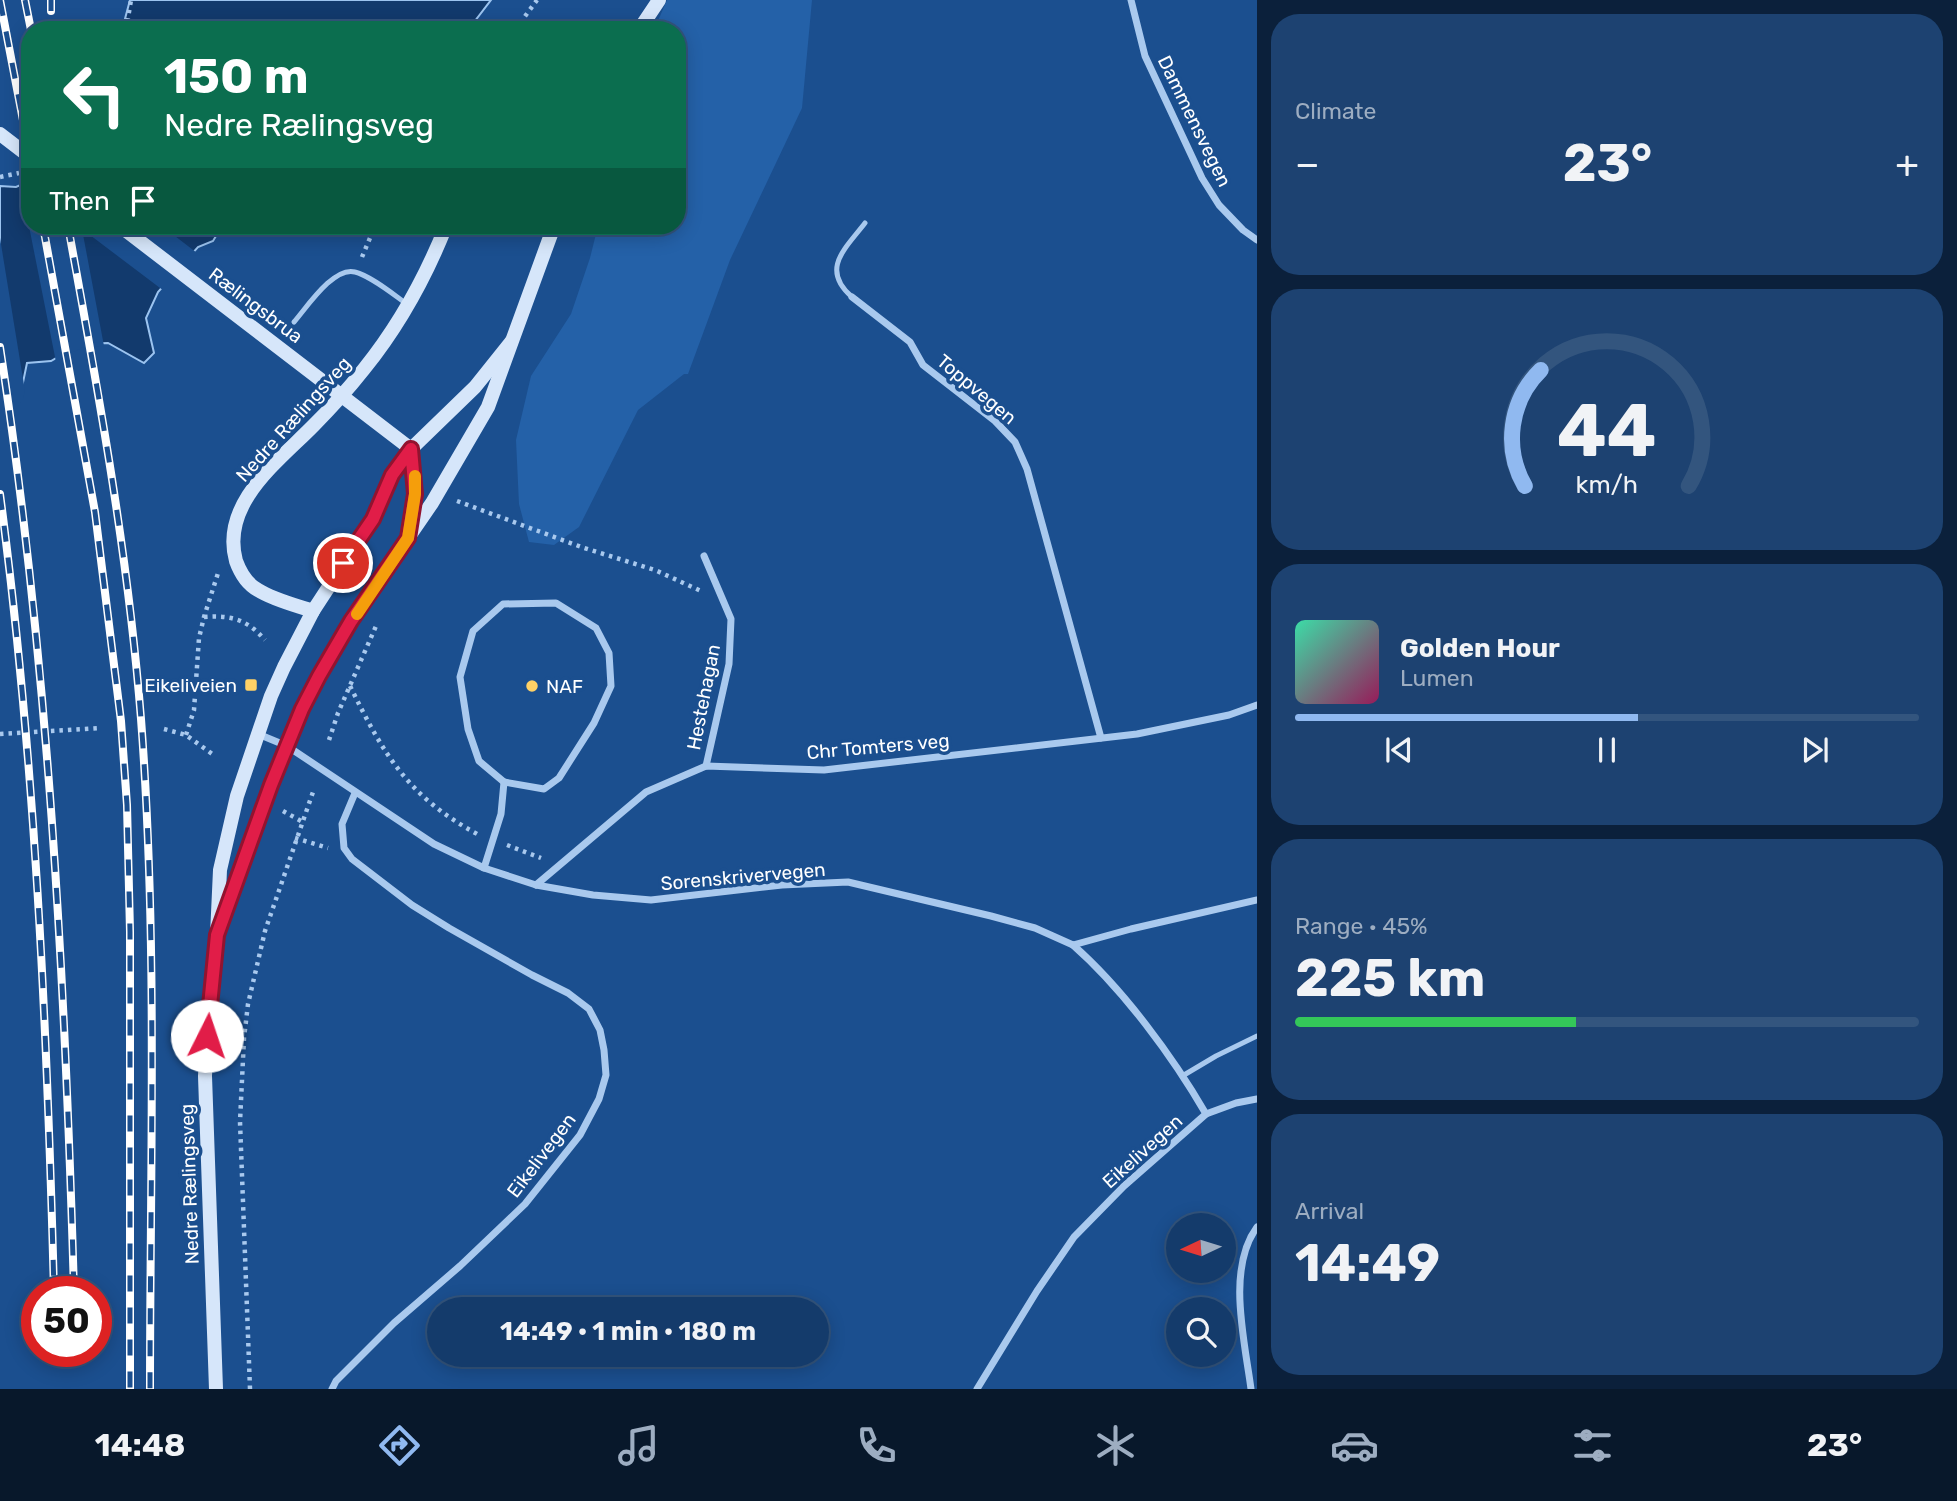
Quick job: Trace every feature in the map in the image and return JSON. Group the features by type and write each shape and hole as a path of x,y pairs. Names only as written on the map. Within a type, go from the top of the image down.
{"main road":[{"path":"645,21 659,0"},
{"path":"0,134 21,150"},
{"name":"Rælingsbrua","path":"132,235 411,449"},
{"name":"Nedre Rælingsveg","path":"233,549 233,532 240,510 254,487 364,370 407,304 443,235"},
{"name":"Nedre Rælingsveg","path":"217,935 287,746 319,676 351,621 445,481 488,407 551,235"},
{"name":"Nedre Rælingsveg","path":"216,1389 205,1076 220,870 229,823 258,734 284,667 313,611 373,519 392,475 411,449 475,387 510,342"},
{"name":"Nedre Rælingsveg","path":"408,538 415,494 411,449"},
{"path":"233,549 245,579 257,590 313,611"}],"street":[{"name":"Dammensvegen","path":"1131,0 1145,56 1202,178 1219,205 1243,230 1257,240"},
{"name":"Toppvegen","path":"852,297 910,342 923,365 995,421 1015,442 1027,470 1101,738"},
{"name":"Hestehagan","path":"704,556 731,620 729,664 706,766"},
{"path":"556,603 596,628 609,653 611,686 594,723 559,778 544,789 504,782 480,761 468,729 460,677 473,631 503,604 556,603"},
{"name":"Chr Tomters veg","path":"536,885 646,792 706,766 824,770 1137,734 1228,715 1257,705"},
{"name":"Sorenskrivervegen","path":"258,734 287,746 434,844 484,868 536,885 593,895 651,900 848,882 1035,928 1073,945"},
{"path":"484,868 501,814 504,782"},
{"name":"Eikelivegen","path":"332,1389 336,1381 384,1332 460,1266 525,1204 580,1135 599,1099 606,1074 600,1030 589,1009 568,993 412,905 352,859 344,848 342,824 355,793"},
{"path":"1073,945 1257,900"},
{"name":"Eikelivegen","path":"977,1389 1037,1291 1074,1237 1125,1186 1206,1114 1184,1075 1099,968 1073,945"},
{"path":"1206,1114 1257,1099"},
{"path":"1251,1389 1239,1298 1243,1264 1251,1236 1257,1227"}],"lane":[{"name":"Toppvegen","path":"852,297 841,287 837,278 838,259 865,223"},
{"path":"294,322 330,281 343,272 356,272 407,304"},
{"path":"1184,1075 1257,1036"}],"path":[{"path":"128,21 131,0"},
{"path":"522,21 537,0"},
{"path":"356,272 371,235"},
{"path":"451,498 584,548 655,570 724,602"},
{"path":"186,735 194,710 199,638 204,617 216,575 233,549"},
{"path":"204,617 241,619 265,640"},
{"path":"329,740 377,623"},
{"path":"350,685 387,756 417,793 477,834"},
{"path":"0,734 102,728"},
{"path":"164,729 186,735 215,756"},
{"path":"250,1389 241,1149 242,1068 248,1004 259,957 295,838 313,792"},
{"path":"279,808 301,821"},
{"path":"295,838 322,848"},
{"path":"516,849 546,859"}],"shaded area":[{"path":"130,0 491,0 475,21 124,21"},
{"path":"667,0 812,0 802,108 730,260 688,374 684,374 638,410 579,527 554,545 529,542 519,504 516,440 531,376 571,314 596,235 686,235 686,21 658,21"},
{"path":"21,185 21,235 217,235 213,241 198,247 158,292 146,318 154,353 144,363 108,343 80,344 51,361 27,363 20,397 0,429 0,186"}],"pier":[{"path":"31,235 83,235 104,346 81,348 56,362"},
{"path":"90,235 174,235 197,253 164,291"},
{"path":"0,238 25,391 23,399 0,432"}],"railway":[{"path":"0,0 21,110"},
{"path":"25,0 29,21"},
{"path":"51,0 51,11"},
{"path":"45,235 95,512 121,721 127,805 130,932 130,1389"},
{"path":"70,235 120,533 141,719 150,886 150,1389"},
{"path":"0,347 31,582 52,818 73,1276"},
{"path":"0,494 22,693 38,892 54,1276"}],"slow traffic":[{"path":"357,614 408,538 415,476"}],"place":[{"name":"Eikeliveien","path":"251,685"},
{"name":"NAF","path":"532,686"}],"route":[{"path":"207,1036 217,935 271,785 302,709 319,676 351,621 408,538 415,494 411,449 392,475 373,519 343,563"}]}
